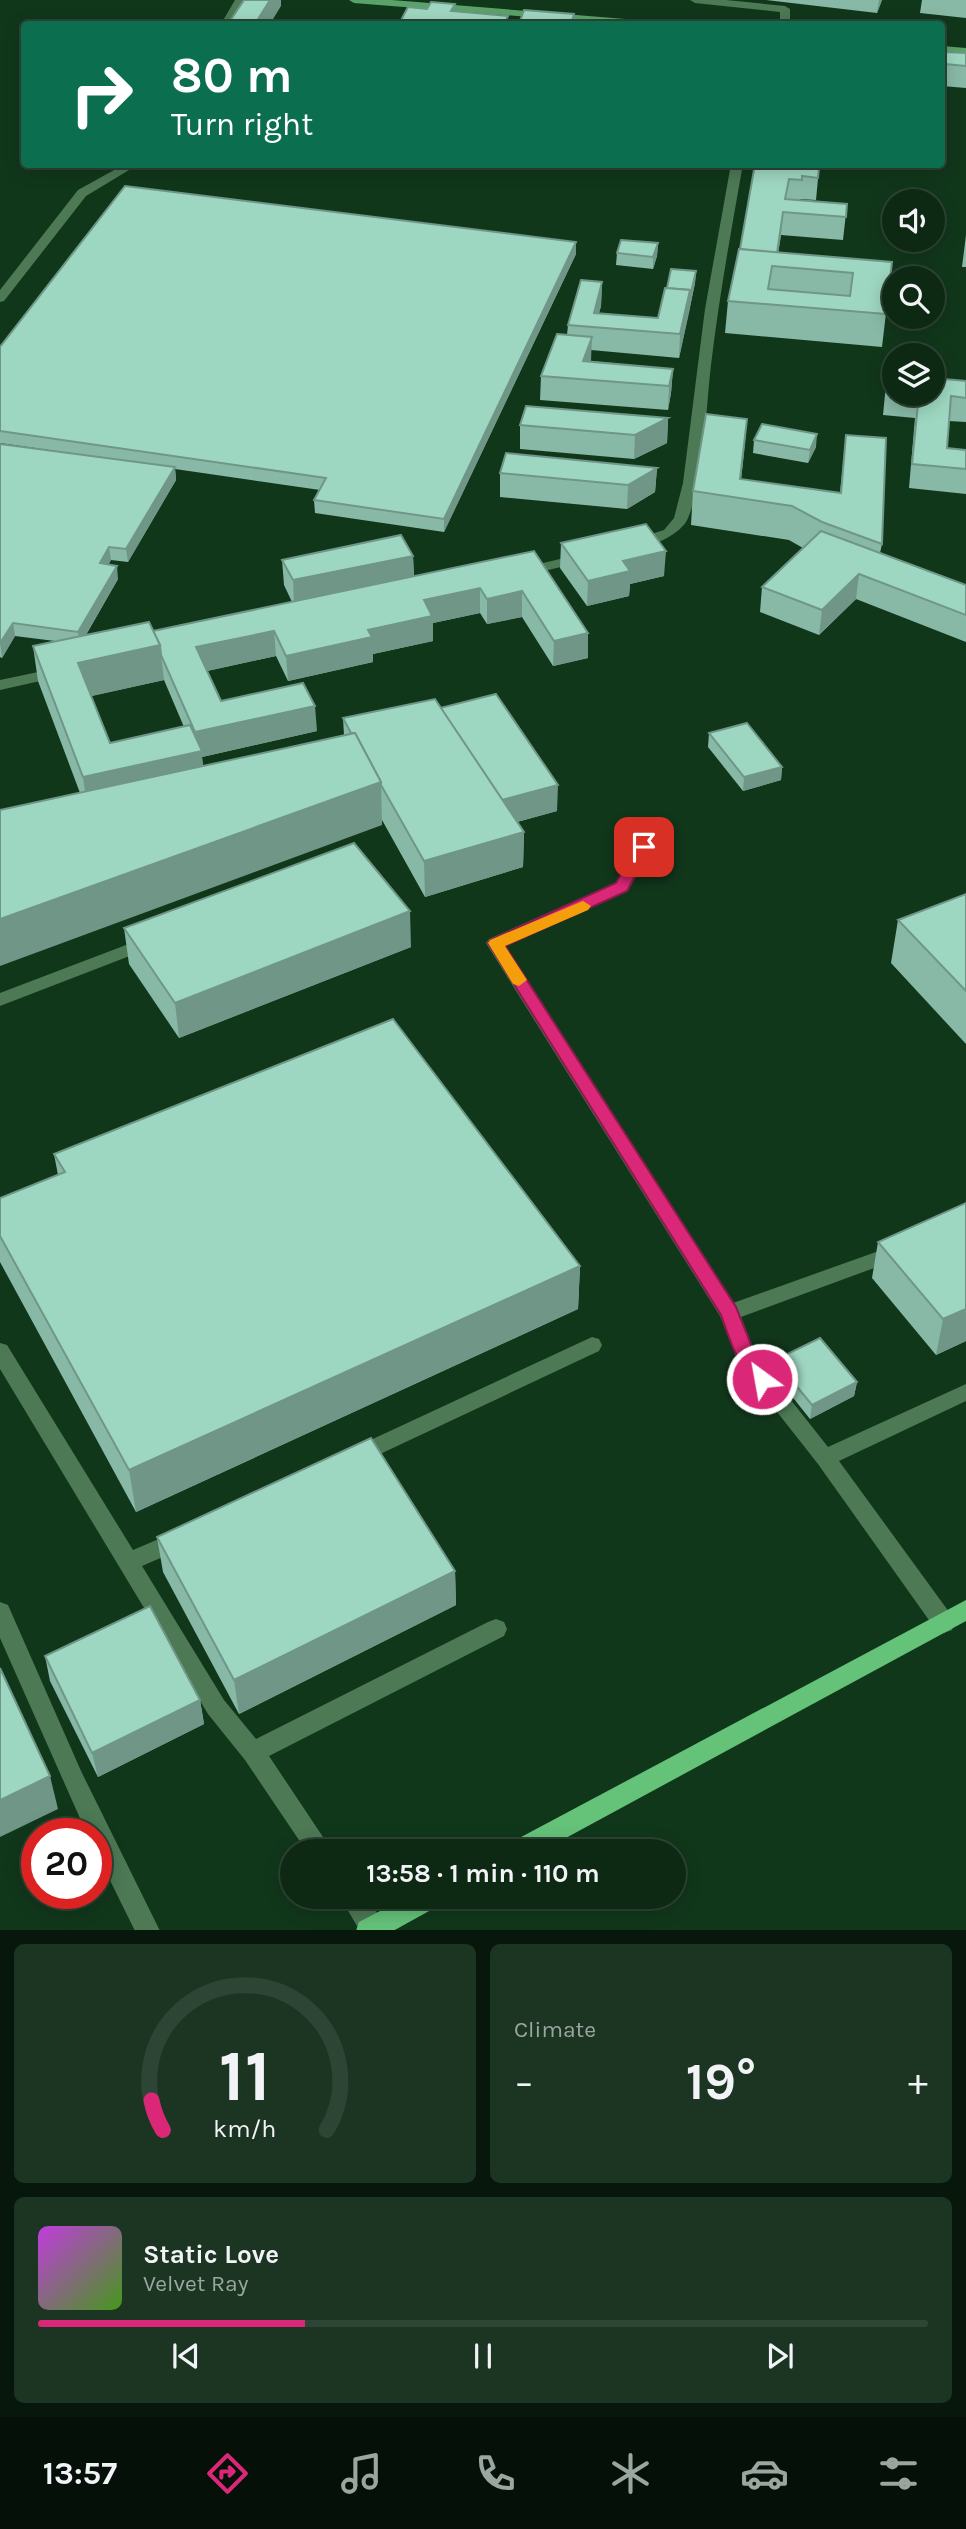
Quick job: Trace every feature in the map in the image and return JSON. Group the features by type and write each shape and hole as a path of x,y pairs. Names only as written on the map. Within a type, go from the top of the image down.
{"main road":[{"path":"354,0 613,21"},
{"path":"945,49 966,51"},
{"path":"540,1839 966,1610"},
{"path":"371,1929 408,1909"}],"lane":[{"path":"228,21 240,0"},
{"path":"695,0 785,9 785,21"},
{"path":"0,298 82,193 127,168"},
{"path":"615,550 669,533 681,519 690,482 711,309 736,168"},
{"path":"503,576 591,556"},
{"path":"0,685 82,667"},
{"path":"645,825 644,847 622,887 495,943 729,1312 748,1360 825,1458 944,1623"},
{"path":"0,1000 164,936"},
{"path":"729,1312 914,1246"},
{"path":"329,1468 592,1345"},
{"path":"0,1351 216,1707 253,1752 312,1839"},
{"path":"825,1458 966,1392"},
{"path":"129,1562 204,1527"},
{"path":"1,1619 72,1778 148,1930"},
{"path":"253,1752 496,1629"},
{"path":"359,1909 371,1929"}],"building":[{"path":"244,0 270,0 257,21 230,21"},
{"path":"431,2 455,4 451,11 508,16 506,21 401,21 408,7 427,9"},
{"path":"524,10 574,14 572,21 520,21"},
{"path":"946,52 966,53 966,66 945,64"},
{"path":"754,168 819,168 818,178 802,176 802,180 789,179 785,199 847,204 846,217 783,212 777,253 740,249"},
{"path":"125,186 576,242 444,519 314,500 326,478 0,431 0,347"},
{"path":"621,240 658,243 653,257 617,253"},
{"path":"739,249 892,262 892,266 882,266 882,314 728,301","holes":["772,266 853,273 850,296 768,289"]},
{"path":"671,269 696,271 689,301 690,290 667,288"},
{"path":"581,280 602,282 594,313 658,318 665,288 690,290 680,334 568,325"},
{"path":"557,334 592,337 583,361 673,369 669,386 541,376"},
{"path":"945,379 966,381 966,398 951,396 947,448 966,450 966,469 912,464 918,406 945,406"},
{"path":"526,406 668,418 635,435 520,425"},
{"path":"706,414 747,419 740,479 841,493 846,435 886,438 882,544 822,522 792,506 693,491"},
{"path":"762,424 817,434 810,450 754,440"},
{"path":"0,444 175,467 126,549 109,547 100,563 117,566 78,632 13,623 0,643"},
{"path":"506,453 657,468 628,485 500,473"},
{"path":"646,524 666,551 623,561 630,571 588,581 561,543"},
{"path":"821,531 966,585 966,615 859,574 822,610 762,587"},
{"path":"401,535 413,556 293,580 282,560"},
{"path":"534,551 588,633 554,641 522,591 487,599 480,588 424,600 432,616 368,630 372,637 286,656 274,631 196,647 221,701 303,683 315,706 195,732 153,631"},
{"path":"149,622 160,645 78,663 110,743 190,725 202,751 83,777 33,646"},
{"path":"496,694 558,785 502,800 440,708"},
{"path":"435,699 524,832 424,861 355,733 351,733 343,718"},
{"path":"747,723 782,767 744,777 709,733"},
{"path":"355,733 381,782 0,919 0,810"},
{"path":"354,843 410,911 175,1003 124,928"},
{"path":"966,894 966,991 898,920"},
{"path":"393,1019 580,1266 129,1470 0,1236 0,1198 65,1172 54,1154"},
{"path":"966,1203 966,1309 943,1319 878,1242"},
{"path":"820,1338 857,1382 812,1405 775,1360"},
{"path":"371,1438 455,1571 234,1680 157,1537"},
{"path":"150,1606 200,1700 92,1753 45,1656"},
{"path":"0,1668 50,1776 0,1800"}],"slow traffic":[{"path":"519,980 495,943 583,906"}],"route":[{"path":"644,847 622,887 495,943 729,1312 748,1360 762,1379"}]}
